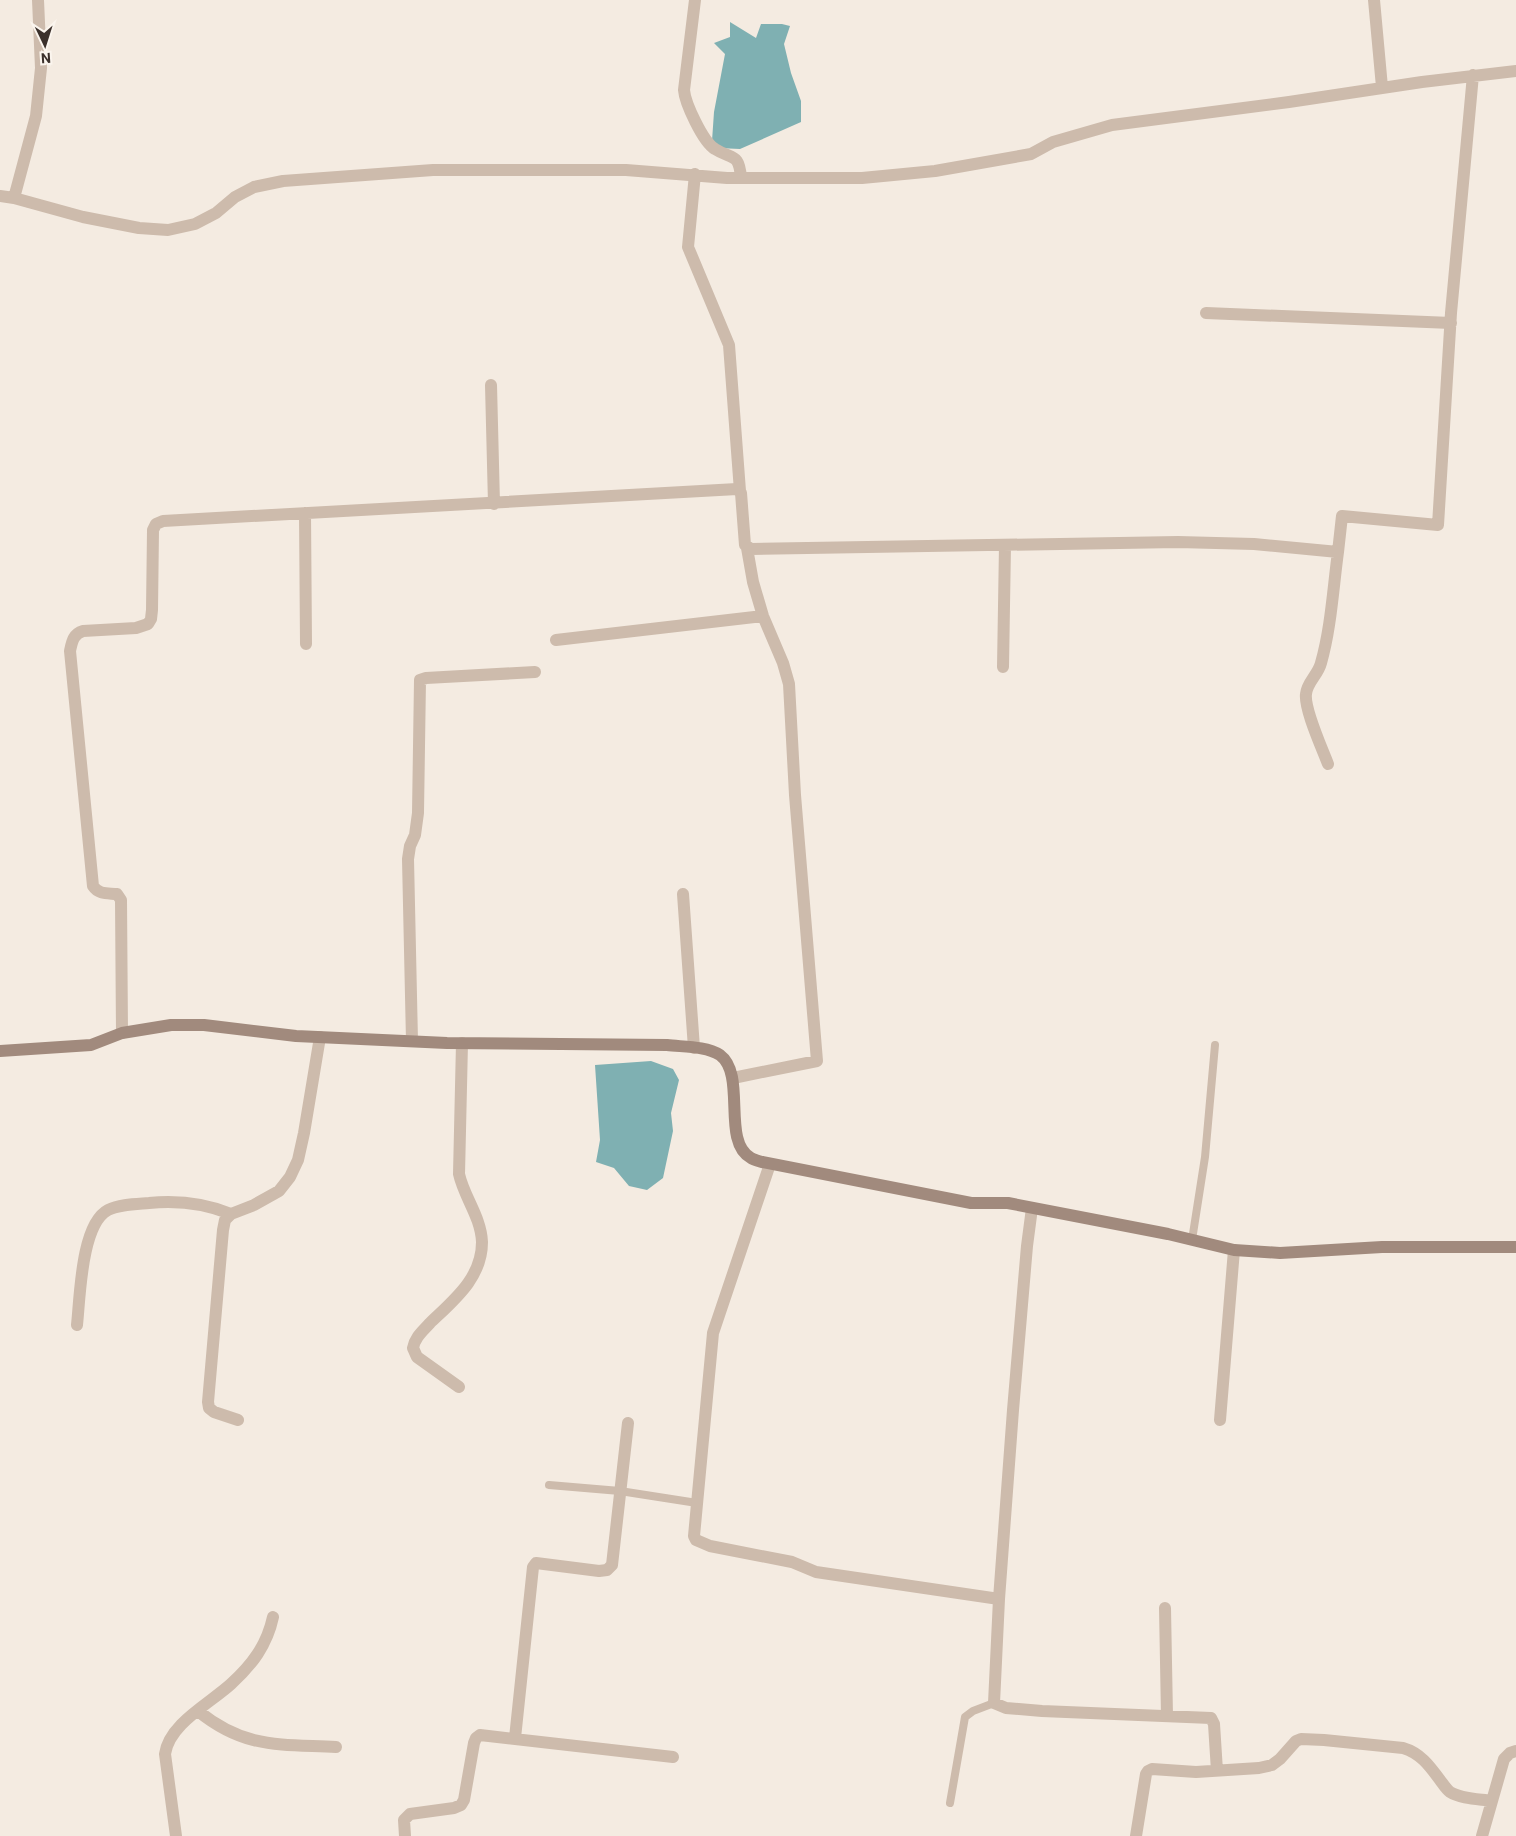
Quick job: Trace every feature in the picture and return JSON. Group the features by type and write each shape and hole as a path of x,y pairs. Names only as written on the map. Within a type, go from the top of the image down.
{"main road":[{"path":"0,1051 90,1045 122,1033 170,1025 204,1025 254,1032 320,1037 462,1043 694,1048 720,1055 728,1063 733,1078 734,1118 738,1137 744,1151 750,1158 770,1164 971,1203 1008,1203 1234,1250 1280,1253 1382,1247 1516,1247"}],"street":[{"path":"14,198 36,116 41,68 38,0"},
{"path":"695,0 684,90 685,98 708,143 714,149 736,158 741,178"},
{"path":"1374,0 1382,87"},
{"path":"0,196 14,198 83,218 139,228 168,230 195,224 216,213 235,197 254,187 283,181 433,170 626,170 741,178 862,178 935,170 1031,154 1053,142 1112,125 1289,102 1382,87 1516,71"},
{"path":"1328,764 1313,725 1305,695 1308,685 1321,666 1325,647 1342,516 1438,525 1450,323 1473,75"},
{"path":"695,174 688,247 729,345 740,490 753,582 763,616 783,663 789,684 795,795 817,1061 733,1078"},
{"path":"1206,313 1450,323"},
{"path":"491,385 494,504"},
{"path":"122,1033 120,900 117,894 97,892 92,879 70,650 73,638 83,631 136,628 148,624 151,619 152,610 153,530 156,524 172,520 740,490"},
{"path":"305,513 306,644"},
{"path":"747,548 751,550 1178,542 1254,544 1338,552"},
{"path":"1003,667 1005,545"},
{"path":"556,640 763,616"},
{"path":"412,1041 408,859 410,846 416,835 418,813 420,680 426,678 535,672"},
{"path":"684,894 694,1048"},
{"path":"238,1420 214,1412 209,1408 207,1397 225,1220 232,1214 254,1205 279,1191 290,1177 298,1160 304,1133 320,1037"},
{"path":"459,1387 417,1357 413,1348 416,1338 423,1330 465,1289 476,1272 481,1258 482,1241 478,1221 462,1188 459,1174 462,1043"},
{"path":"770,1164 713,1333 694,1536 696,1540 703,1544 792,1562 816,1572 999,1599"},
{"path":"77,1326 87,1244 94,1226 107,1210 121,1206 172,1201 205,1205 232,1214"},
{"path":"1032,1208 1013,1410 999,1599 994,1703 1001,1707 1015,1709 1204,1717 1212,1719 1217,1771"},
{"path":"1220,1420 1234,1250"},
{"path":"515,1738 534,1567 536,1563 599,1571 607,1570 612,1565 628,1423"},
{"path":"1165,1608 1167,1716"},
{"path":"176,1836 166,1766 166,1746 175,1730 247,1669 266,1641 272,1617"},
{"path":"198,1711 214,1724 246,1739 266,1744 336,1747"},
{"path":"405,1836 404,1820 410,1814 454,1808 464,1800 474,1743 478,1736 484,1734 673,1757"},
{"path":"1136,1836 1148,1770 1217,1771 1259,1768 1272,1765 1296,1741 1301,1739 1402,1748 1418,1754 1451,1792 1492,1801"},
{"path":"1482,1836 1504,1759 1510,1753 1516,1751"}],"lane":[{"path":"1192,1240 1205,1157 1215,1046"},
{"path":"549,1485 620,1491 697,1503"},
{"path":"950,1803 965,1717 973,1711 994,1703"}],"water":[{"path":"730,22 756,38 761,24 790,26 784,44 791,73 801,101 801,122 740,149 718,148 712,141 714,112 725,54 714,43 730,37"},
{"path":"651,1061 673,1069 679,1080 671,1113 673,1131 663,1178 647,1190 629,1186 614,1168 596,1162 600,1140 595,1065"}]}
